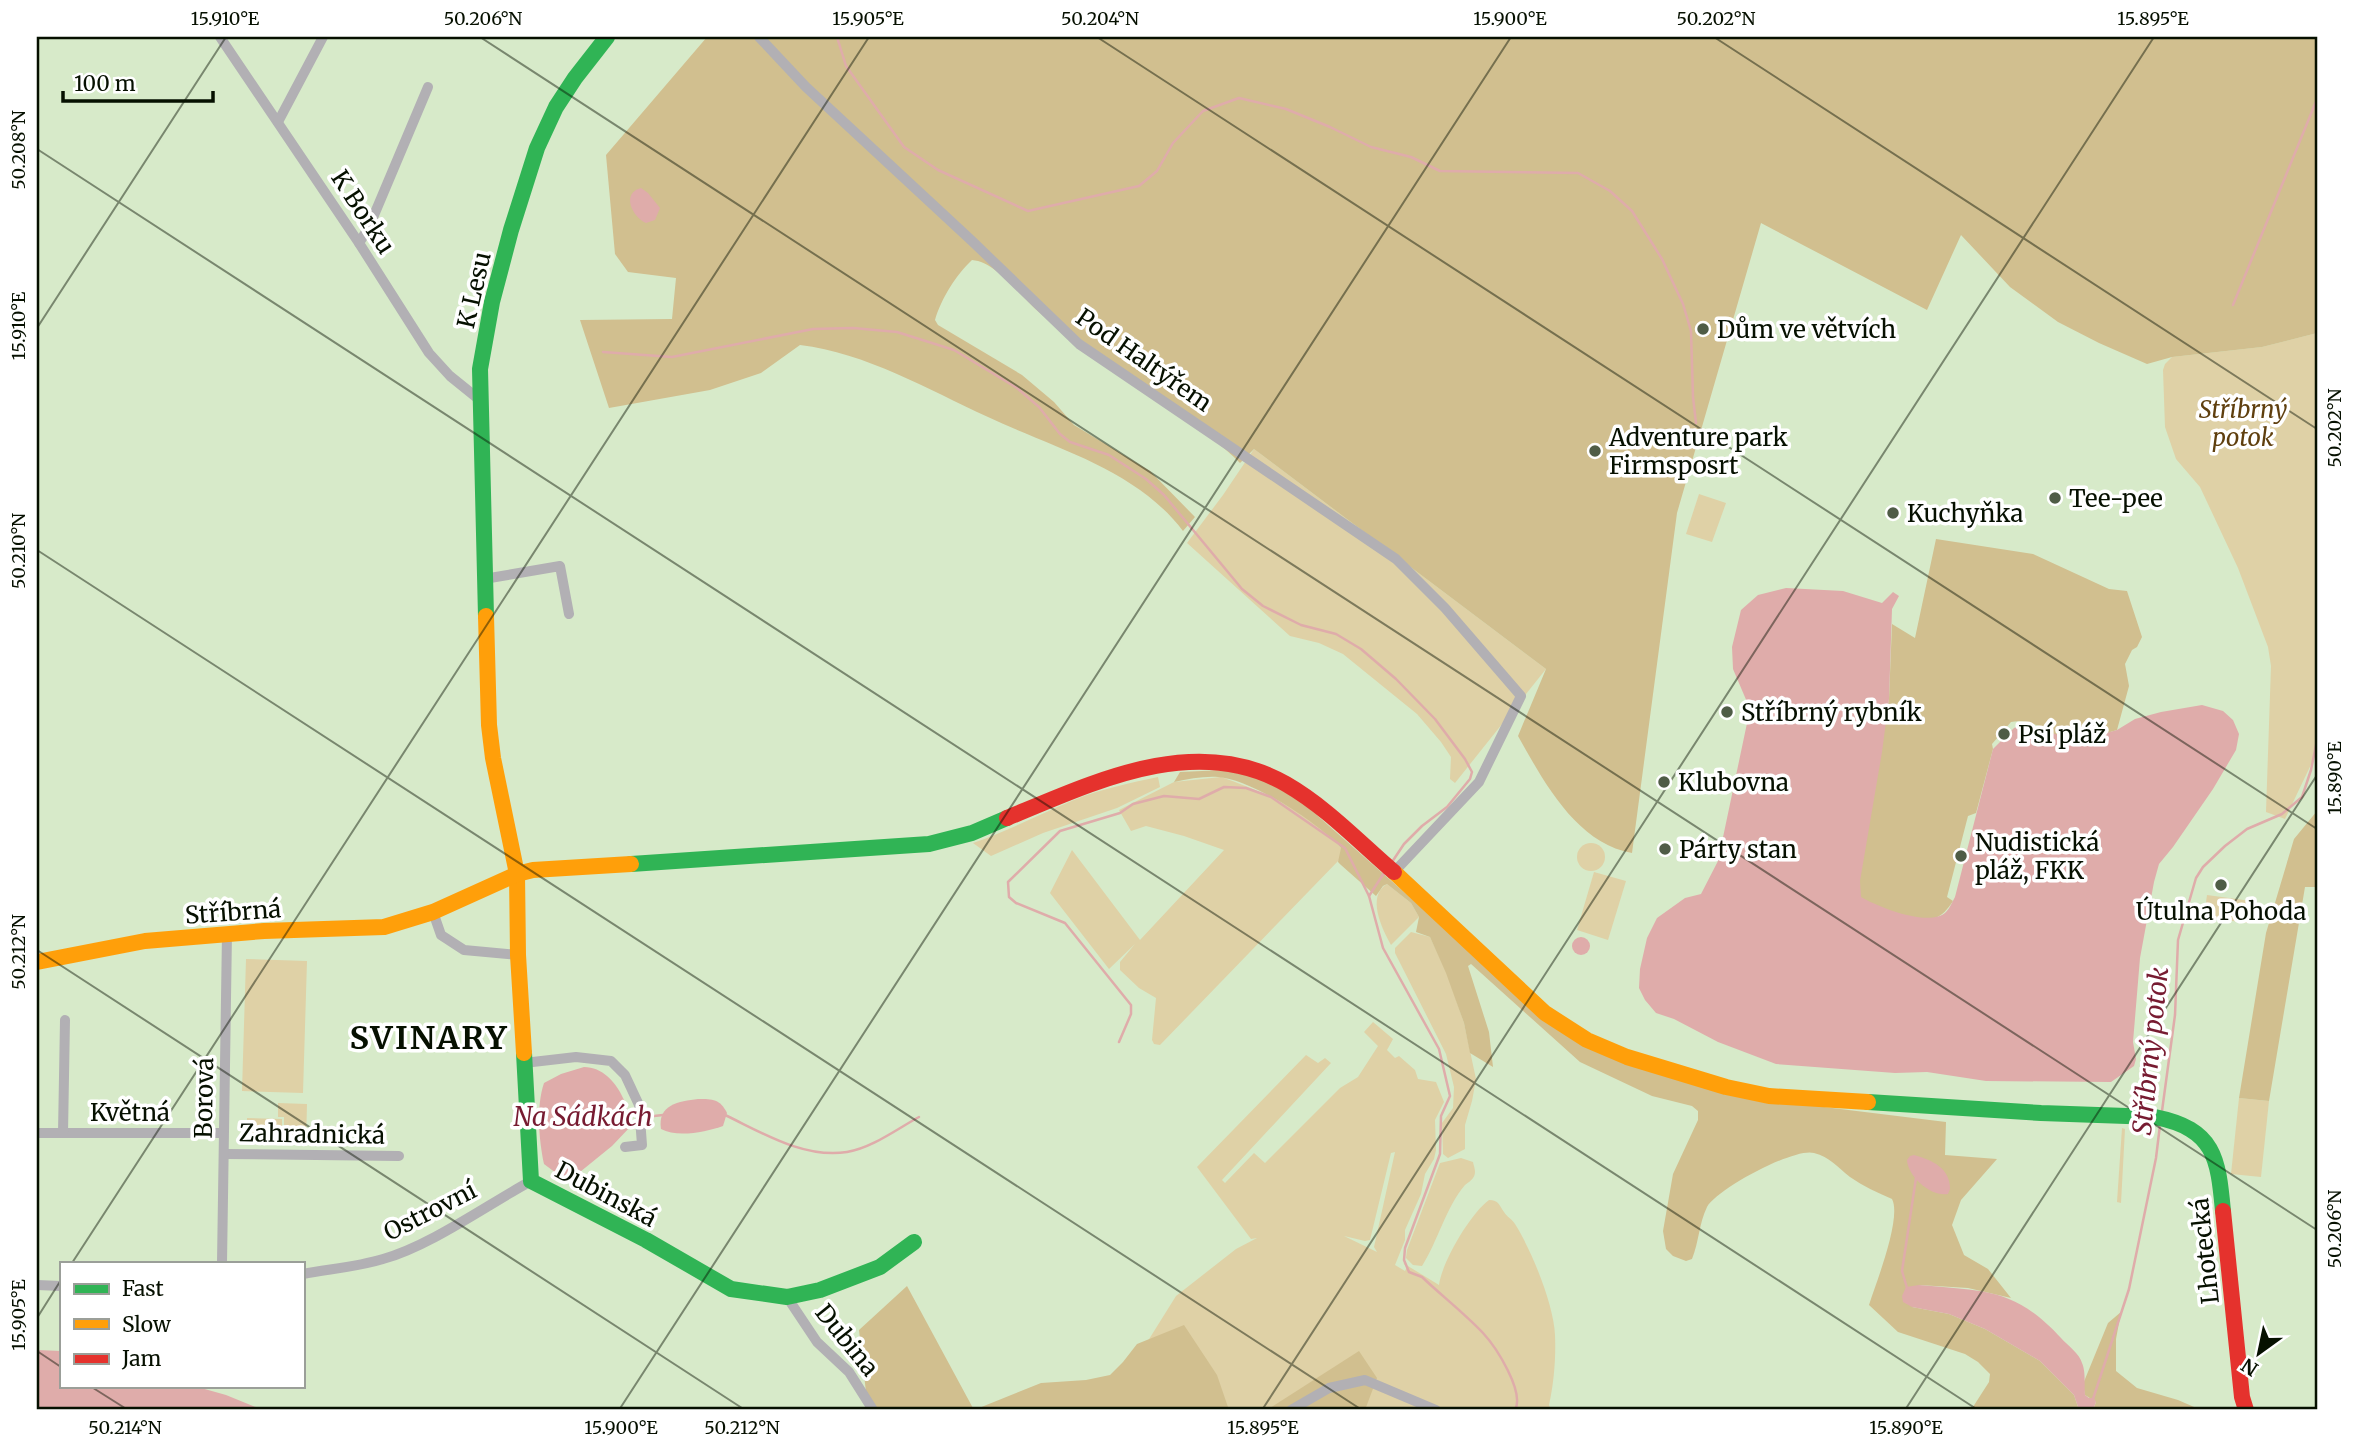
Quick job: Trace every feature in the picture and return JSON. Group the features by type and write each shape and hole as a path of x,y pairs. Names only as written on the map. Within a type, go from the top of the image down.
{"street":[{"name":"K Borku","path":"220,37 359,243 429,353 450,376 481,401"},
{"path":"278,122 323,37"},
{"name":"K Lesu","path":"517,874 493,758 489,725 481,369 492,302 537,148 556,107 607,37"},
{"name":"Pod Haltýřem","path":"759,37 806,87 1079,344 1396,559 1445,608 1521,696 1479,782 1394,872"},
{"path":"359,243 369,227 428,87"},
{"path":"484,579 560,566 569,614"},
{"name":"Stříbrná","path":"37,962 145,941 227,933 384,928 433,912 517,874 533,870 929,844 972,833 1058,797 1138,769 1199,761 1242,765 1285,783 1312,801 1394,872 1545,1013 1587,1040 1652,1065 1769,1096 2163,1118 2197,1133 2210,1146 2219,1170"},
{"name":"Dubinská","path":"517,874 518,955 531,1181 646,1240 732,1289 787,1297"},
{"path":"433,912 441,935 464,950 518,955"},
{"name":"Borová","path":"222,1262 227,933"},
{"path":"62,1133 65,1020"},
{"path":"524,1063 576,1057 611,1061 625,1075 639,1105 642,1145 625,1147"},
{"name":"Květná","path":"37,1133 223,1133"},
{"name":"Zahradnická","path":"224,1154 399,1156"},
{"name":"Lhotecká","path":"2219,1170 2242,1397 2246,1410"},
{"name":"Ostrovní","path":"304,1274 383,1259 407,1250 531,1181"},
{"path":"787,1297 820,1290 880,1267 914,1242"},
{"path":"37,1285 60,1286"},
{"name":"Dubina","path":"787,1297 817,1342 849,1371 873,1410"},
{"path":"1291,1410 1329,1388 1365,1380 1436,1410"}],"green space":[{"name":"Stříbrný potok","path":"2317,333 2317,752 2285,819 2266,812 2271,666 2268,647 2238,568 2200,487 2176,459 2165,427 2163,370 2172,357 2262,347"},
{"path":"1254,449 1546,669 1455,783 1450,779 1451,757 1417,714 1343,654 1319,643 1290,636 1187,543"},
{"path":"1699,494 1726,503 1712,542 1686,534"},
{"path":"1158,777 1160,787 1117,808 1043,833 991,856 973,843 1084,796"},
{"path":"1221,777 1254,789 1301,814 1329,835 1341,848 1341,858 1160,1045 1154,1044 1152,1040 1156,998 1139,988 1120,970 1120,962 1135,944 1109,969 1050,893 1072,850 1140,940 1224,850 1146,826 1131,831 1119,810 1174,782"},
{"path":"1591,843 1601,847 1605,857 1601,867 1591,871 1581,867 1577,857 1581,847"},
{"path":"1594,872 1626,881 1608,940 1577,930"},
{"path":"1387,884 1411,903 1419,917 1391,945 1380,922 1377,904 1381,889"},
{"path":"2207,895 2251,901 2247,923 2204,917"},
{"path":"1411,932 1430,937 1447,973 1464,1023 1476,1079 1465,1125 1465,1149 1448,1158 1443,1154 1442,1123 1453,1108 1454,1087 1446,1054 1395,953 1395,948"},
{"path":"246,959 307,961 303,1093 242,1091"},
{"path":"1373,1022 1393,1039 1387,1050 1415,1070 1418,1079 1436,1082 1444,1102 1435,1120 1434,1159 1425,1174 1421,1194 1405,1230 1405,1240 1395,1265 1405,1271 1407,1267 1403,1263 1439,1285 1445,1264 1466,1227 1489,1200 1498,1203 1515,1224 1528,1248 1551,1309 1555,1361 1549,1405 1551,1410 1091,1410 1136,1360 1176,1296 1236,1249 1257,1238 1251,1239 1197,1167 1306,1055 1318,1063 1325,1058 1331,1063 1222,1180 1225,1183 1254,1153 1265,1163 1340,1088 1358,1077 1378,1046 1364,1032","holes":["1395,1152 1374,1247 1377,1252 1344,1236 1370,1240 1391,1153"]},
{"path":"2239,1098 2269,1101 2261,1177 2231,1174"},
{"path":"278,1103 307,1104 306,1143 284,1142 284,1117 278,1117"},
{"path":"247,1118 282,1119 282,1135 247,1134"},
{"path":"2122,1128 2125,1129 2121,1203 2117,1202"},
{"path":"1461,1158 1473,1162 1474,1176 1458,1194 1422,1266 1413,1265 1406,1258 1407,1250 1440,1163"}],"shaded area":[{"path":"707,37 2317,37 2317,333 2262,347 2172,357 2147,364 2058,322 2010,287 1961,235 1927,310 1761,223 1677,513 1632,853 1612,847 1578,824 1551,791 1518,736 1546,669 1254,449 1240,463 1212,438 1073,340 999,273 981,262 972,260 955,280 938,312 935,320 938,325 1022,375 1054,402 1074,425 1150,471 1195,517 1183,531 1164,510 1119,476 896,374 825,349 800,345 761,373 710,390 609,408 580,320 672,319 676,278 628,272 615,254 606,155"},
{"path":"1936,539 2033,554 2109,589 2127,591 2142,637 2125,664 2129,686 2117,730 2077,742 2053,736 2052,731 2037,725 2016,721 2011,722 1992,744 1993,749 1976,813 1968,816 1947,897 1953,901 1940,916 1926,920 1895,914 1866,902 1860,898 1859,882 1889,699 1892,624 1915,638"},
{"path":"1224,770 1260,778 1302,802 1431,916 1594,1051 1824,1107 1946,1122 1945,1155 1997,1159 1961,1200 1952,1225 1964,1255 1988,1269 2011,1298 1968,1288 1919,1285 1912,1307 1949,1314 1985,1329 2040,1361 2074,1395 2079,1410 1971,1410 1989,1382 1990,1374 1965,1354 1898,1332 1869,1305 1891,1235 1894,1220 1892,1199 1855,1180 1820,1155 1804,1153 1791,1156 1757,1171 1725,1190 1707,1207 1692,1259 1686,1261 1673,1256 1666,1249 1663,1231 1673,1174 1698,1120 1698,1111 1692,1106 1652,1096 1580,1062 1471,964 1468,966 1489,1032 1493,1067 1470,1053 1464,1023 1446,973 1430,937 1416,932 1419,917 1411,903 1387,884 1376,896 1338,862 1341,848 1331,838 1301,815 1266,794 1248,785 1218,777 1174,782 1180,772"},
{"path":"2317,811 2317,887 2305,887 2269,1101 2239,1098 2266,933 2294,839"},
{"path":"907,1286 974,1410 868,1410 859,1330"},
{"path":"2121,1312 2116,1339 2116,1371 2137,1388 2201,1410 2093,1410 2096,1402 2085,1395 2083,1384 2108,1323"},
{"path":"1184,1325 1217,1375 1229,1410 974,1410 1041,1383 1086,1380 1110,1375 1137,1344"},
{"path":"1359,1351 1377,1378 1365,1410 1267,1410"}],"water":[{"path":"641,188 660,208 655,220 646,223 636,216 630,200 631,195"},
{"name":"Stříbrný rybník","path":"1786,588 1843,591 1882,603 1893,592 1899,596 1892,609 1889,699 1860,881 1861,897 1904,914 1928,918 1946,912 1950,907 1955,897 1993,749 2014,728 2029,726 2078,741 2117,730 2135,719 2202,705 2223,711 2233,720 2239,734 2236,750 2213,789 2159,864 2140,958 2133,1042 2136,1059 2134,1066 2111,1082 1986,1081 1927,1072 1895,1073 1776,1064 1718,1042 1674,1019 1656,1013 1645,1000 1639,988 1640,969 1647,938 1657,918 1685,898 1701,894 1718,861 1750,709 1733,669 1732,647 1741,610 1758,595"},
{"path":"1577,937 1585,937 1590,946 1588,953 1577,955 1572,950 1572,942"},
{"name":"Na Sádkách","path":"584,1067 597,1070 612,1081 625,1101 631,1126 612,1146 575,1176 560,1176 544,1164 539,1123 541,1092 544,1083"},
{"path":"698,1099 712,1100 722,1105 727,1113 723,1126 683,1134 661,1129 662,1114 666,1109 677,1103"},
{"path":"1914,1155 1933,1162 1943,1170 1949,1182 1948,1194 1928,1189 1916,1179 1907,1160"},
{"path":"1919,1285 1980,1291 2012,1300 2028,1309 2079,1356 2084,1370 2085,1395 2094,1398 2096,1402 2093,1410 2079,1410 2074,1395 2040,1361 1985,1329 1949,1314 1912,1307 1903,1302 1902,1296 1906,1287"},
{"path":"37,1350 60,1351 60,1388 201,1388 263,1410 37,1410"}],"waterway":[{"path":"837,37 846,66 904,147 938,170 1028,211 1139,186 1157,171 1173,143 1203,111 1239,98 1286,109 1371,147 1411,157 1440,171 1578,173 1610,191 1632,211 1662,259 1683,304 1691,331 1696,423"},
{"path":"2233,305 2317,99"},
{"path":"603,352 672,357 813,329 853,328 897,332 954,350 1017,388 1039,407 1060,434 1070,442 1109,455 1146,479 1164,495 1242,589 1263,606 1301,625 1336,634 1361,649 1396,679 1435,719 1465,759 1472,772 1470,779 1447,807 1404,844 1392,862"},
{"name":"Stříbrný potok","path":"2162,1111 2175,1015 2178,940 2196,878 2203,867 2247,829 2282,814 2302,797 2317,740"},
{"path":"1119,1042 1131,1014 1131,1005 1065,923 1016,903 1009,897 1008,882 1060,831 1120,813 1133,804 1164,796 1199,799 1224,787 1246,788 1271,797 1345,848 1369,896 1383,948 1439,1049 1450,1096 1441,1116 1440,1154 1405,1248 1404,1260 1409,1272 1422,1277 1489,1340 1513,1381 1517,1402 1515,1410"},
{"path":"1369,896 1384,873"},
{"path":"645,1117 663,1115"},
{"path":"725,1115 783,1143 815,1152 831,1153 866,1147 919,1117"},
{"name":"Stříbrný potok","path":"2093,1399 2129,1289 2156,1158 2160,1125"},
{"path":"1907,1288 1902,1271 1916,1178"}],"traffic: fast":[{"path":"486,616 480,369 492,302 537,148 556,107 607,37"},
{"path":"631,864 929,844 972,833 1007,818"},
{"path":"524,1053 531,1181 646,1240 731,1289 787,1297 820,1290 880,1267 914,1242"},
{"path":"1868,1102 2155,1117 2175,1122 2202,1138 2210,1149 2219,1176 2223,1211"}],"traffic: slow":[{"path":"486,616 489,725 493,758 517,874 518,955 524,1053"},
{"path":"37,962 145,941 264,931 384,927 433,912 517,874 533,870 631,864"},
{"path":"1394,872 1545,1013 1587,1040 1627,1057 1726,1087 1769,1096 1868,1102"}],"traffic: jam":[{"path":"1007,818 1075,790 1145,768 1181,762 1217,762 1252,769 1301,793 1329,814 1394,872"},
{"path":"2223,1211 2242,1397 2246,1410"}],"place":[{"name":"Dům ve větvích","path":"1703,329"},
{"name":"Adventure park Firmsposrt","path":"1595,451"},
{"name":"Tee-pee","path":"2055,498"},
{"name":"Kuchyňka","path":"1893,513"},
{"name":"Stříbrný rybník","path":"1727,712"},
{"name":"Psí pláž","path":"2004,734"},
{"name":"Klubovna","path":"1664,782"},
{"name":"Párty stan","path":"1665,849"},
{"name":"Nudistická pláž, FKK","path":"1961,856"},
{"name":"Útulna Pohoda","path":"2221,885"}],"district":[{"name":"SVINARY","path":"429,1038"}]}
